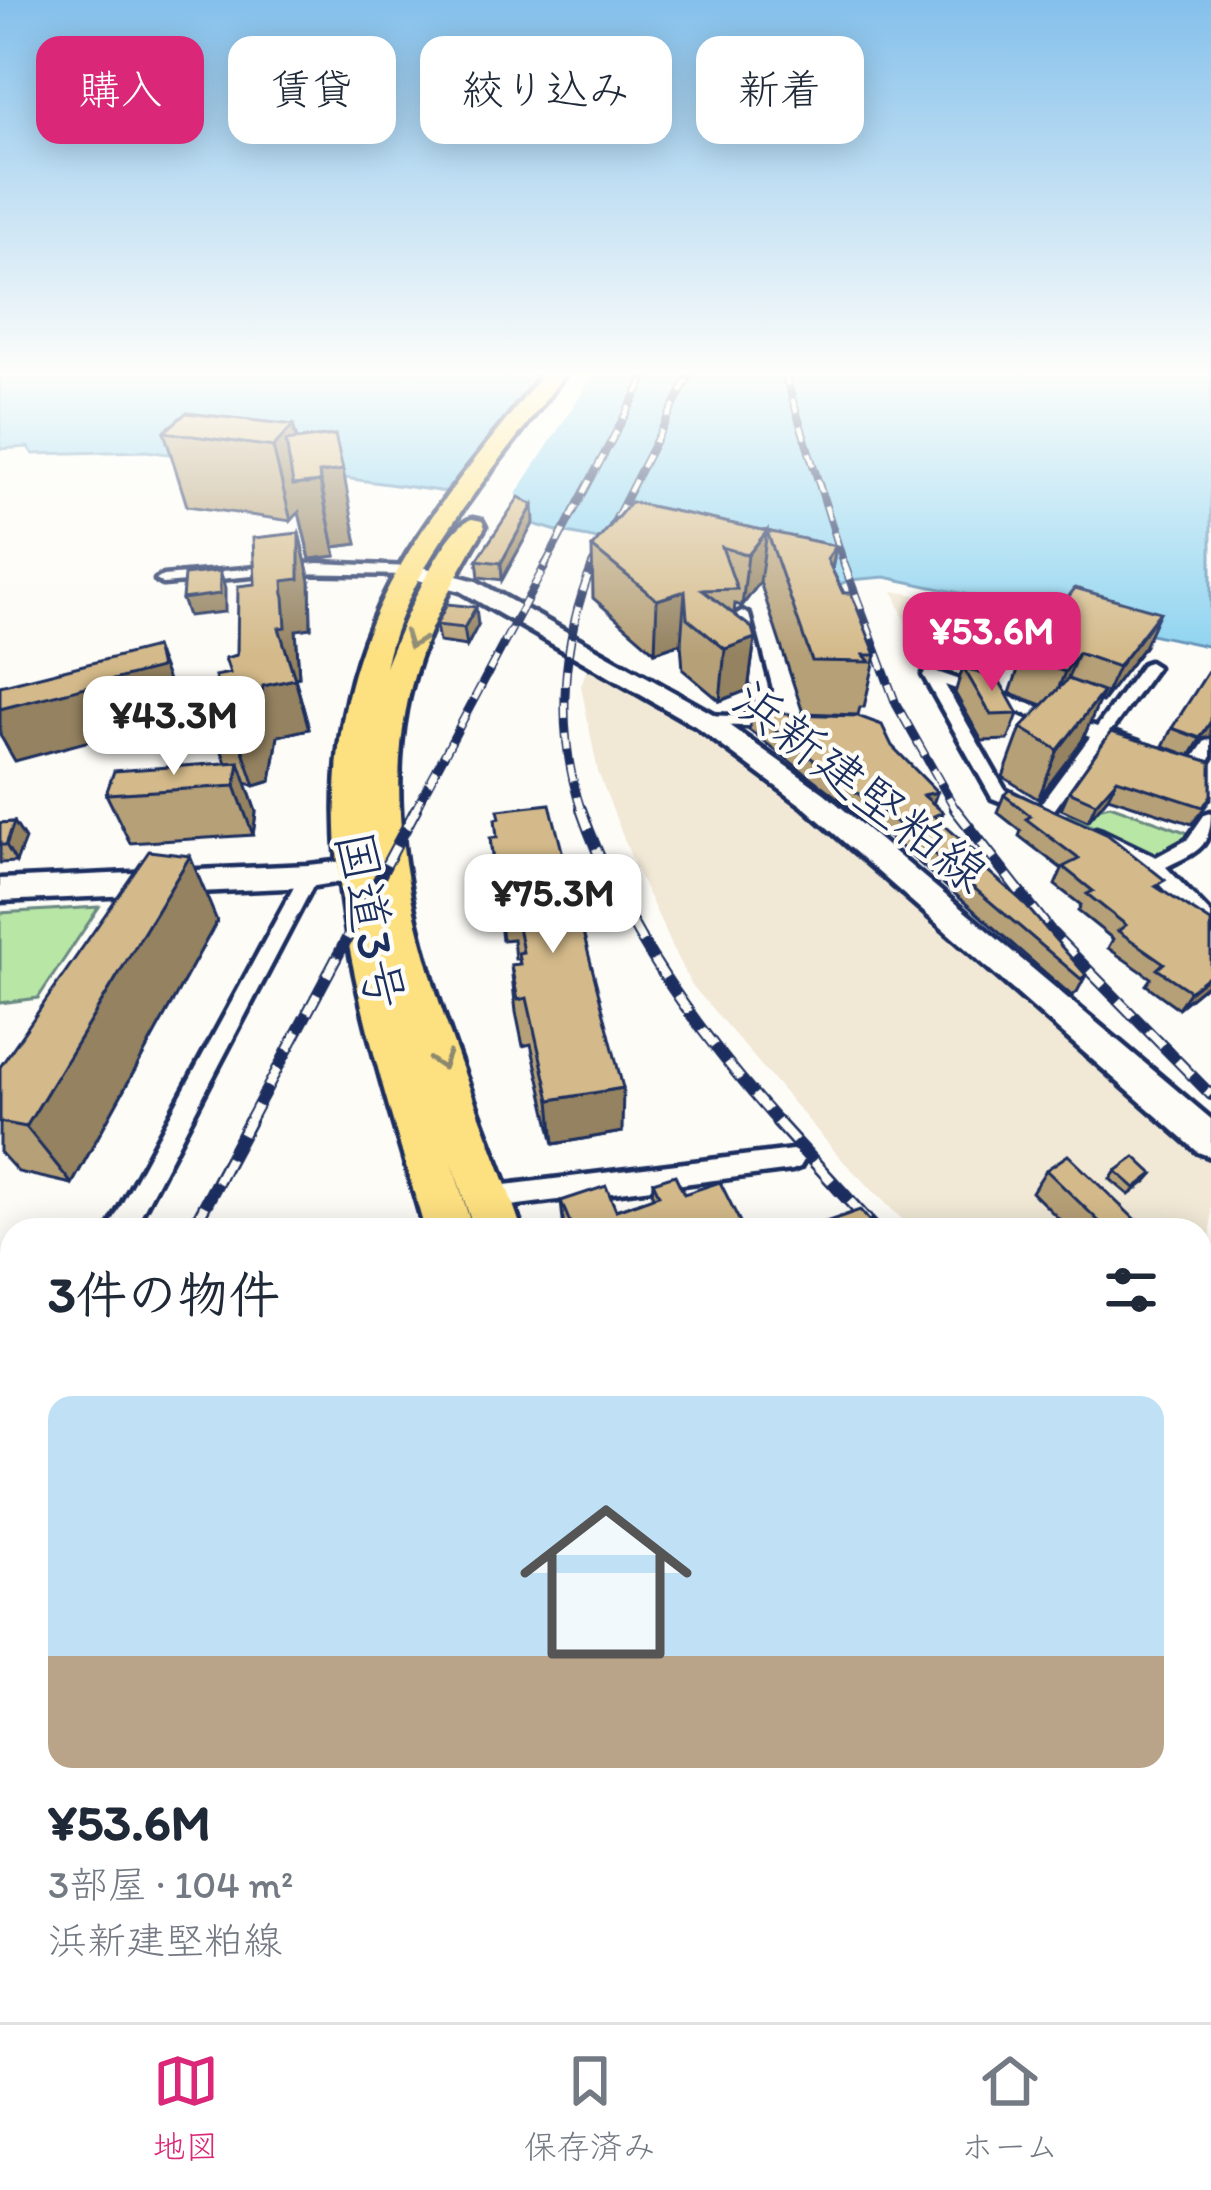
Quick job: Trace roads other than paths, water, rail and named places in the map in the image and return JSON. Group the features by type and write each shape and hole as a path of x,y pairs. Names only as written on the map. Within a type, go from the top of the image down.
{"highway":[{"name":"国道3号","path":"445,1218 368,954 370,868 385,737 427,573 496,466"},
{"name":"国道3号","path":"475,501 502,466"},
{"name":"国道3号","path":"370,868 493,1214"}],"main road":[{"name":"浜新建堅粕線","path":"427,573 528,618 704,719 814,800 1211,1141"},
{"path":"0,890 125,891 370,868"}],"street":[{"path":"163,580 227,571 342,566 427,573"},
{"path":"742,615 769,723"},
{"path":"1149,667 1100,734 1052,816 998,794 931,675 1100,734 1157,755"},
{"path":"704,719 791,723"},
{"path":"1176,762 1203,771 1211,746"},
{"path":"1153,866 1195,845 1211,818"},
{"path":"1080,828 1153,866 1211,926"},
{"path":"126,1218 309,876"},
{"path":"493,1214 792,1160"}],"water":[{"path":"259,466 1211,466 1211,647 885,577 849,580 837,586 557,531 530,523 520,502"}],"railway":[{"path":"544,567 598,466"},
{"path":"591,567 643,466"},
{"path":"814,466 844,565"},
{"path":"414,812 546,564"},
{"path":"581,810 568,751 565,687 574,624 593,564"},
{"path":"844,565 896,704 956,810"},
{"path":"248,1124 416,809"},
{"path":"581,810 618,896 665,977 719,1052 780,1124"},
{"path":"956,810 1052,933 1211,1095"},
{"path":"198,1218 250,1121"},
{"path":"777,1121 865,1218"}]}
